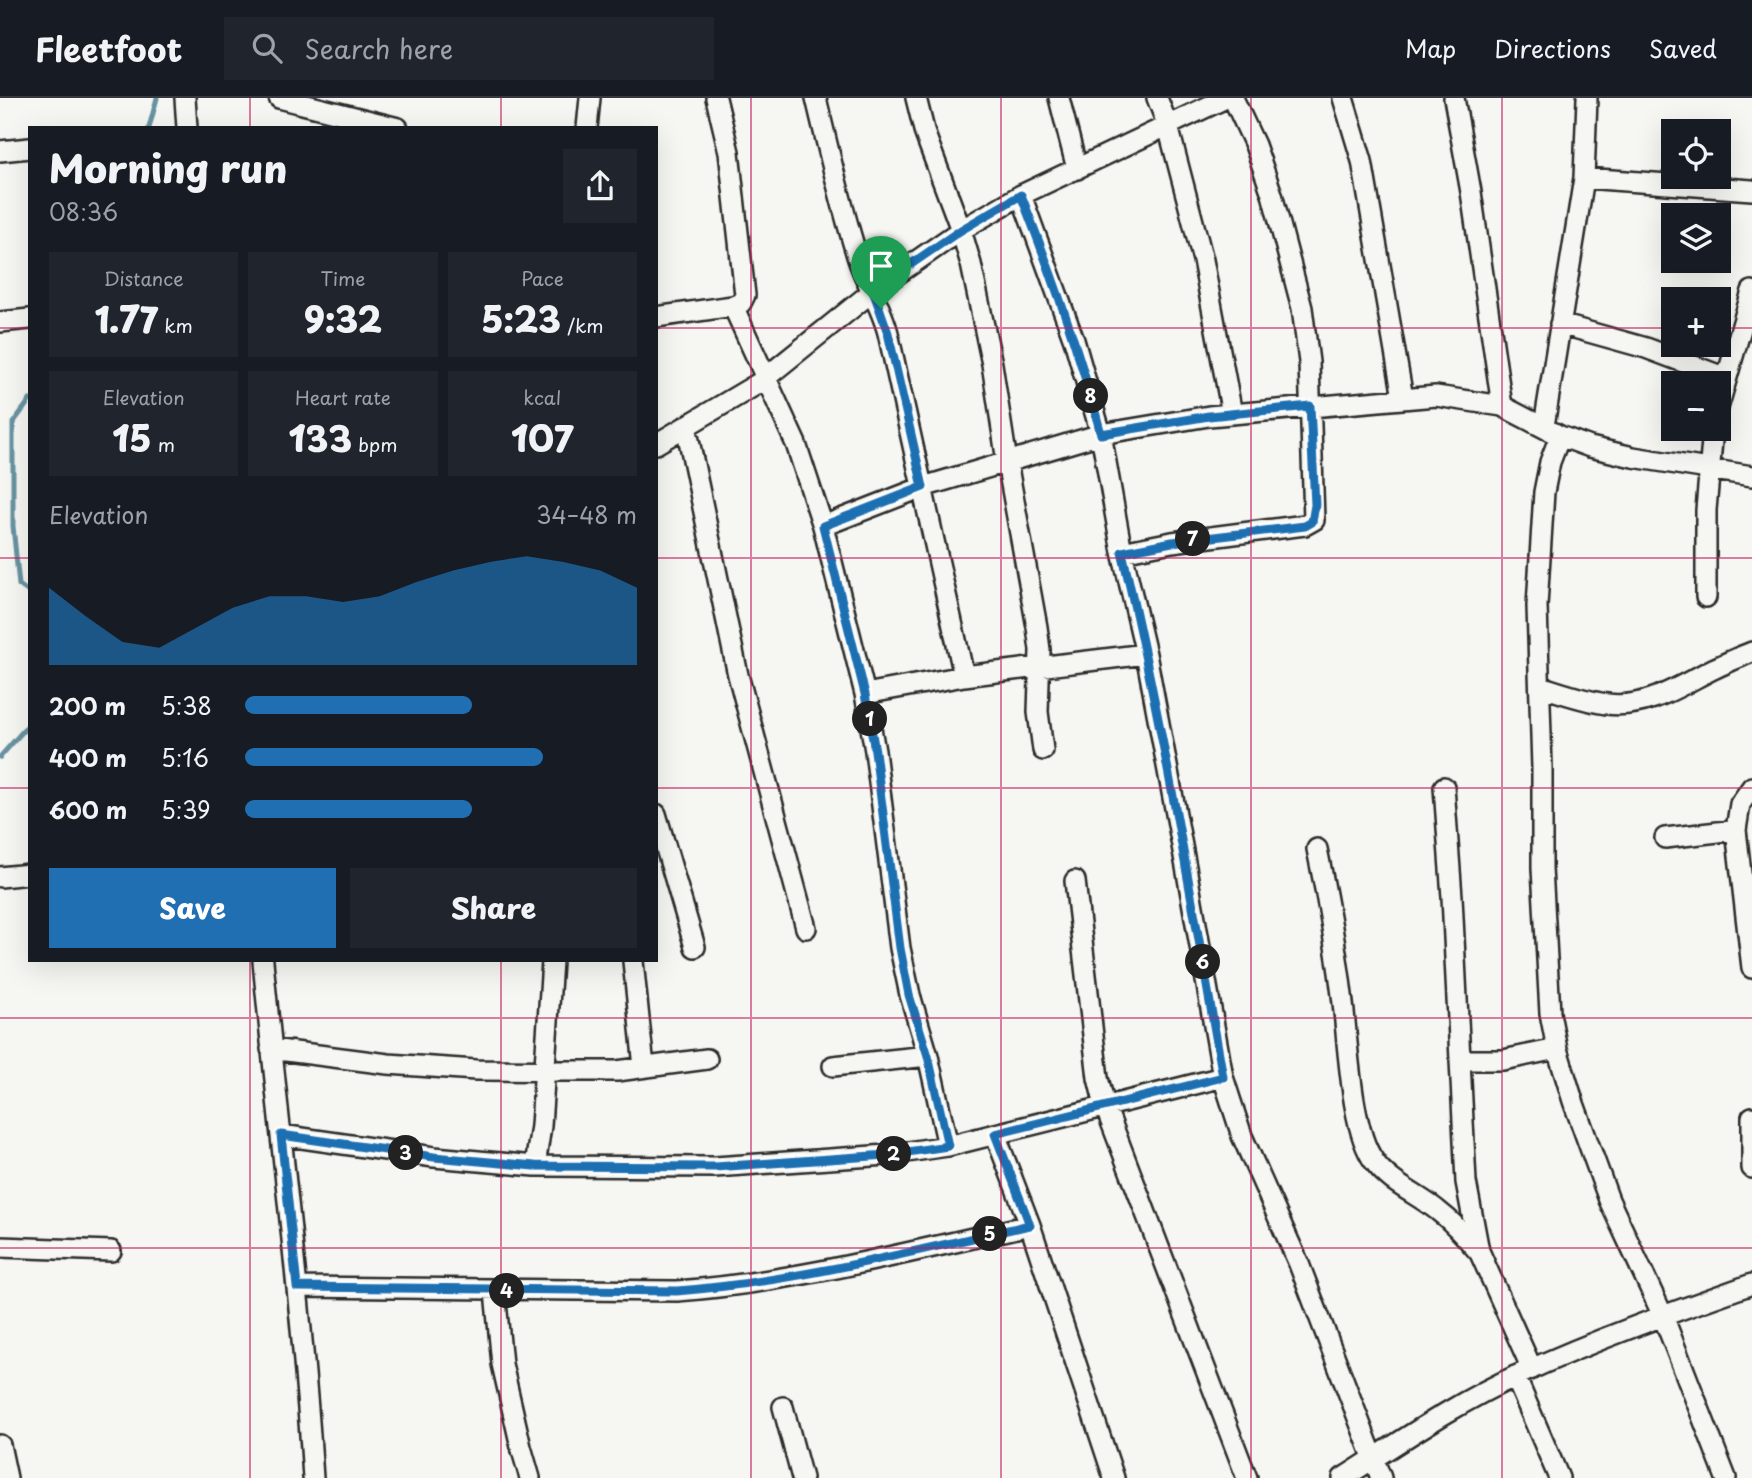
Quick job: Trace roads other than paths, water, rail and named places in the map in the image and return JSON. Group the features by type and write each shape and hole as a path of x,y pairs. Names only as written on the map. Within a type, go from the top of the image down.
{"street":[{"path":"185,98 187,126"},
{"path":"279,98 390,126"},
{"path":"587,126 590,98"},
{"path":"658,317 733,306 743,300 744,279 729,152 716,98"},
{"path":"817,98 851,237 888,333 964,676"},
{"path":"916,98 925,134 971,264 992,364 1037,627 1040,666 1038,712 1044,750"},
{"path":"1059,98 1077,169"},
{"path":"1157,98 1168,126 1203,260 1232,414"},
{"path":"658,443 766,377 873,290 961,230 1021,195 1226,98"},
{"path":"1122,552 1172,542 1305,526 1312,522 1315,505 1309,362 1302,308 1272,194 1255,145 1233,98"},
{"path":"1343,98 1362,161 1403,398"},
{"path":"1454,98 1471,192 1502,406"},
{"path":"1587,98 1584,178 1560,324 1550,462 1539,544 1537,606 1542,868 1550,1013 1573,1101 1609,1200 1663,1316 1727,1478"},
{"path":"0,150 28,148"},
{"path":"1584,178 1752,190"},
{"path":"1021,195 1074,340 1101,434 1122,552 1146,654 1223,1077 1242,1136 1299,1264 1381,1478"},
{"path":"1728,371 1752,291"},
{"path":"733,306 779,402 823,526 865,694 875,751 900,948 909,995 928,1056 948,1146"},
{"path":"0,321 28,319"},
{"path":"1560,324 1646,348 1707,371"},
{"path":"823,526 923,487 1101,434 1232,414 1436,396 1502,406 1590,447 1633,457 1752,476"},
{"path":"686,426 738,675 806,928"},
{"path":"1706,597 1704,560 1712,441"},
{"path":"1540,686 1610,705 1650,700 1752,652"},
{"path":"865,694 964,676 1146,654"},
{"path":"1752,787 1740,804 1736,830 1737,850 1749,910 1752,968"},
{"path":"1444,788 1466,1182 1479,1251 1524,1372 1559,1478"},
{"path":"658,821 695,947"},
{"path":"1665,838 1736,830"},
{"path":"1317,849 1329,903 1352,1084 1365,1142 1373,1160 1386,1175 1454,1223 1479,1251"},
{"path":"0,877 28,874"},
{"path":"1075,881 1098,1078 1105,1106 1247,1478"},
{"path":"263,962 297,1287 313,1478"},
{"path":"535,1166 541,1126 552,962"},
{"path":"633,962 644,1068"},
{"path":"271,1049 388,1064 476,1070 581,1072 644,1068 708,1059"},
{"path":"1461,1060 1503,1060 1558,1049"},
{"path":"833,1066 928,1056"},
{"path":"281,1135 434,1157 535,1166 715,1167 887,1155 948,1146 1223,1077"},
{"path":"1752,1117 1752,1168"},
{"path":"995,1134 1030,1225 1114,1478"},
{"path":"297,1287 677,1291 738,1286 793,1277 1030,1225"},
{"path":"0,1247 111,1251"},
{"path":"1343,1478 1413,1432 1524,1372 1663,1316 1752,1284"},
{"path":"495,1291 502,1364 530,1478"},
{"path":"783,1407 802,1478"},
{"path":"0,1445 7,1478"}],"waterway":[{"path":"150,126 157,98"},
{"path":"28,403 13,423 13,526 19,585 28,592"},
{"path":"0,757 28,725"}]}
